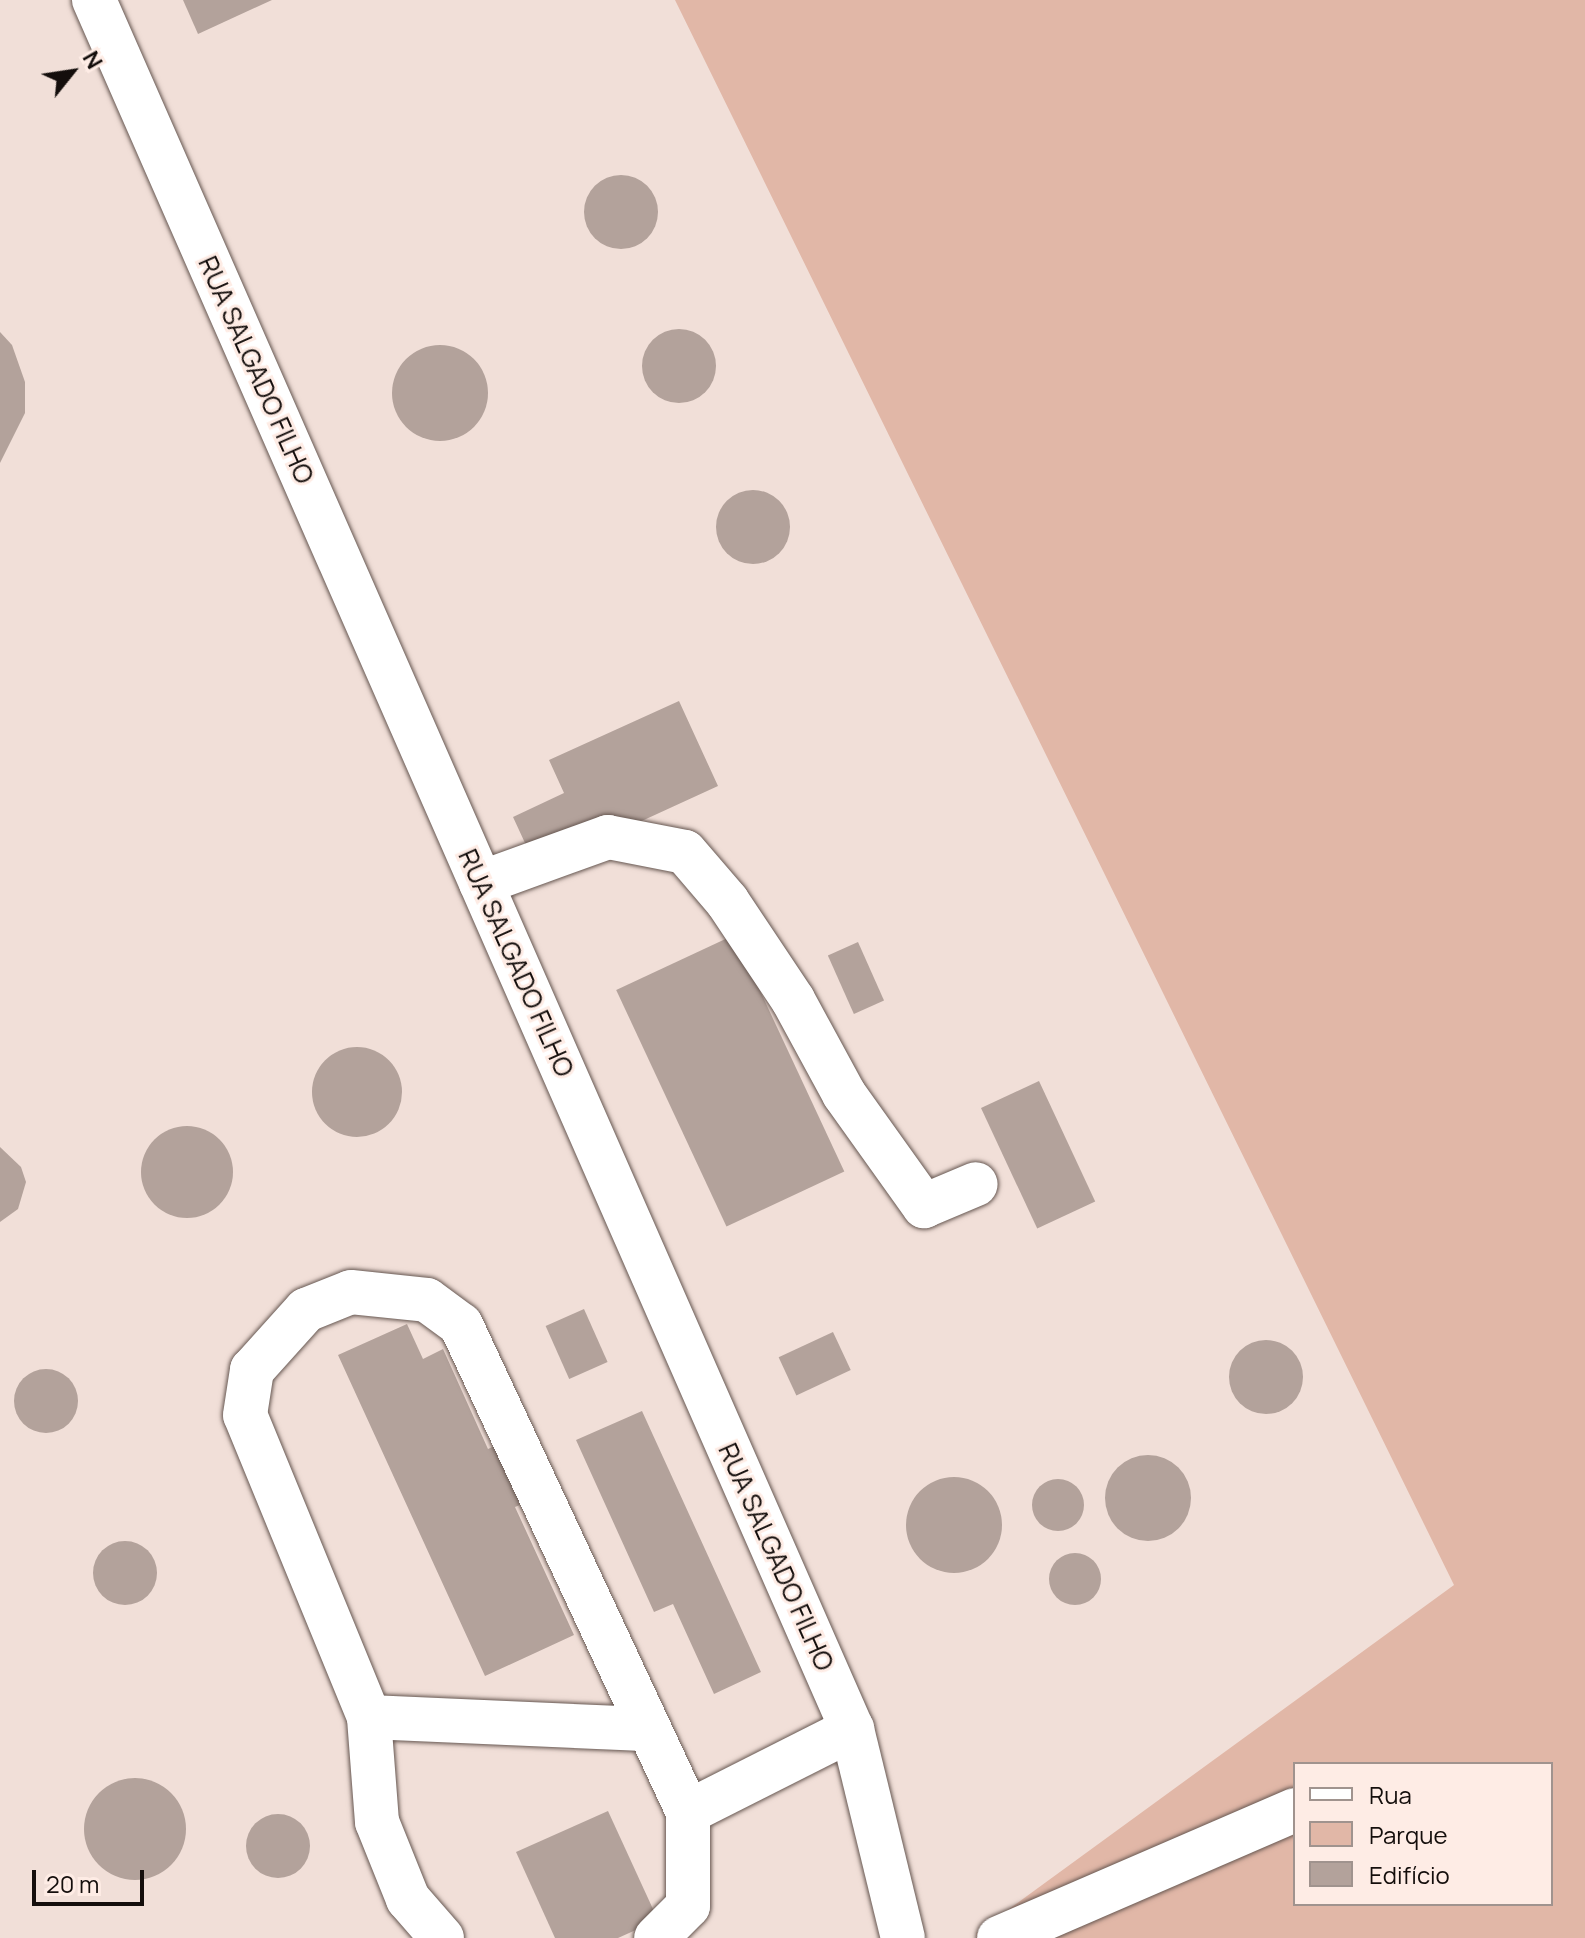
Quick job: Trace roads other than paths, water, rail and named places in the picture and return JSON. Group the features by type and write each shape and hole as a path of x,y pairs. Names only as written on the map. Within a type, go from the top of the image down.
{"lane":[{"name":"RUA SALGADO FILHO","path":"94,0 852,1729 894,1885 903,1938"},
{"path":"481,883 608,837 685,852 735,913 793,1000 844,1094 924,1206 976,1184"},
{"path":"442,1938 408,1899 377,1822 369,1717 245,1415 252,1370 306,1310 351,1292 427,1300 461,1325 688,1812 688,1906 656,1938"},
{"path":"369,1717 649,1729"},
{"path":"688,1812 852,1729"},
{"path":"999,1938 1293,1811"}]}
